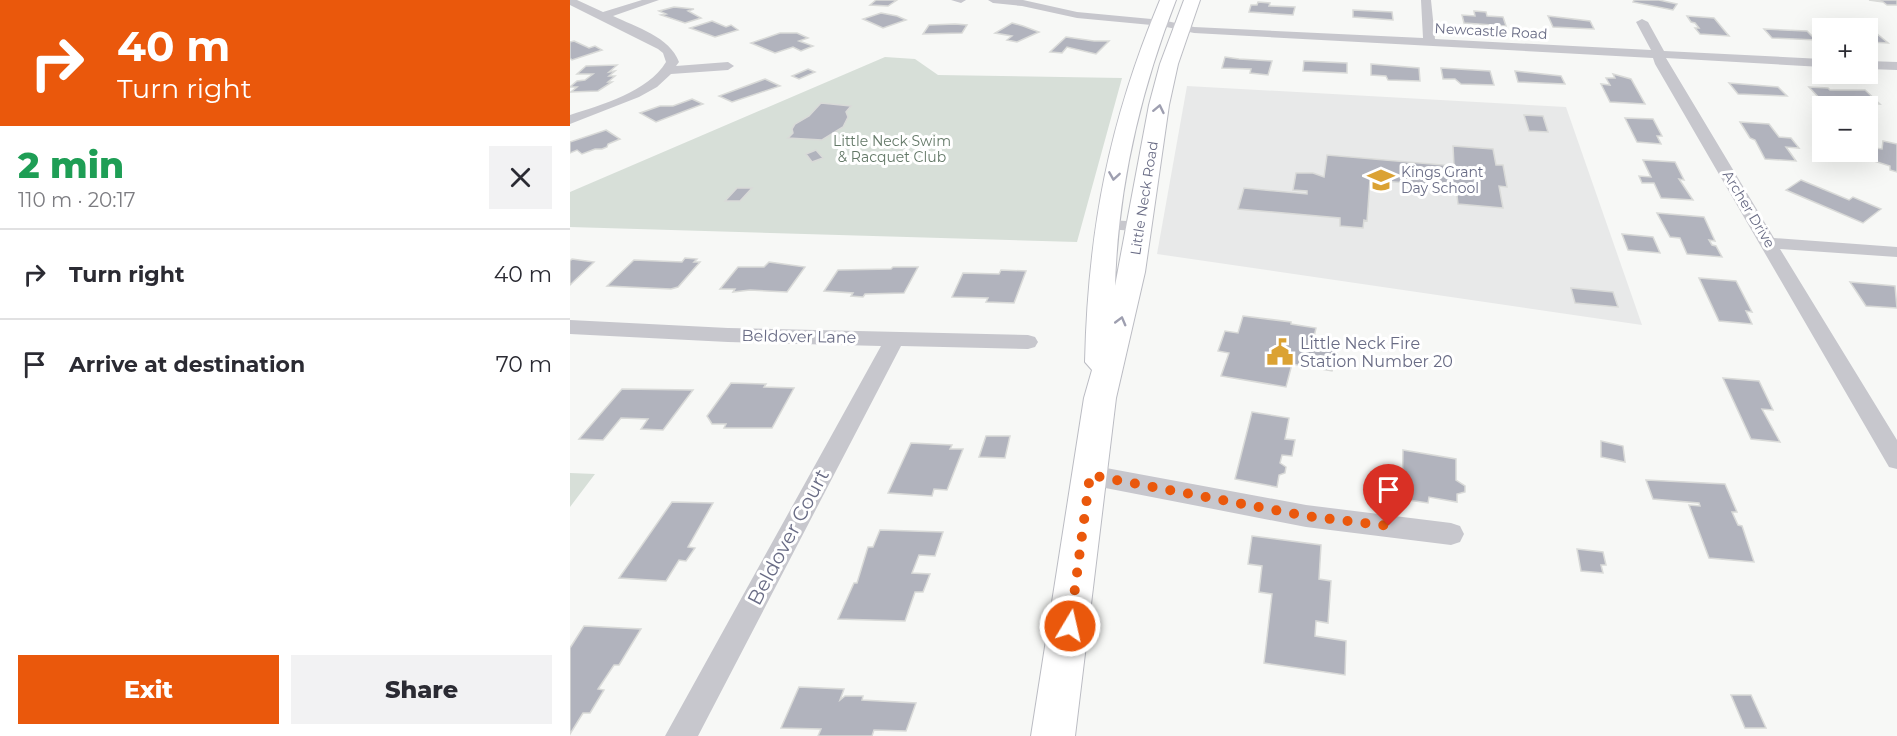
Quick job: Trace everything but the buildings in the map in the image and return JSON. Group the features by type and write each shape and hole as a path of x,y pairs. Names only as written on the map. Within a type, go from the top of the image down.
{"street":[{"path":"601,16 654,0"},
{"path":"956,0 961,0"},
{"name":"Newcastle Road","path":"993,0 1022,3 1086,16 1158,22 1182,28 1812,63"},
{"name":"Little Neck Road","path":"1100,398 1098,305 1106,225 1131,98 1168,0"},
{"name":"Little Neck Road","path":"1053,736 1100,398 1125,304 1141,226 1158,111 1169,64 1191,0"},
{"path":"1426,0 1429,43"},
{"path":"570,1 669,51 671,63 667,71 634,95 570,120"},
{"name":"Archer Drive","path":"1642,22 1659,55 1661,64 1770,243 1897,460"},
{"path":"1878,65 1897,66"},
{"path":"667,71 728,66"},
{"path":"1106,225 1141,226"},
{"path":"1770,243 1897,252"},
{"name":"Beldover Lane","path":"570,327 728,335 1028,342"},
{"name":"Beldover Court","path":"681,736 895,339"},
{"path":"1090,475 1306,516 1451,534"}],"shaded area":[{"name":"Kings Grant Day School","path":"1187,86 1566,107 1642,325 1157,254"}],"green space":[{"name":"Little Neck Swim & Racquet Club","path":"885,57 915,59 938,75 1122,78 1077,242 570,227 570,192"},
{"path":"570,473 595,474 570,507"}],"place":[{"name":"Kings Grant Day School","path":"1381,180"},
{"name":"Little Neck Fire Station Number 20","path":"1280,352"}],"route":[{"path":"1070,626 1090,475 1306,516 1389,526"}]}
